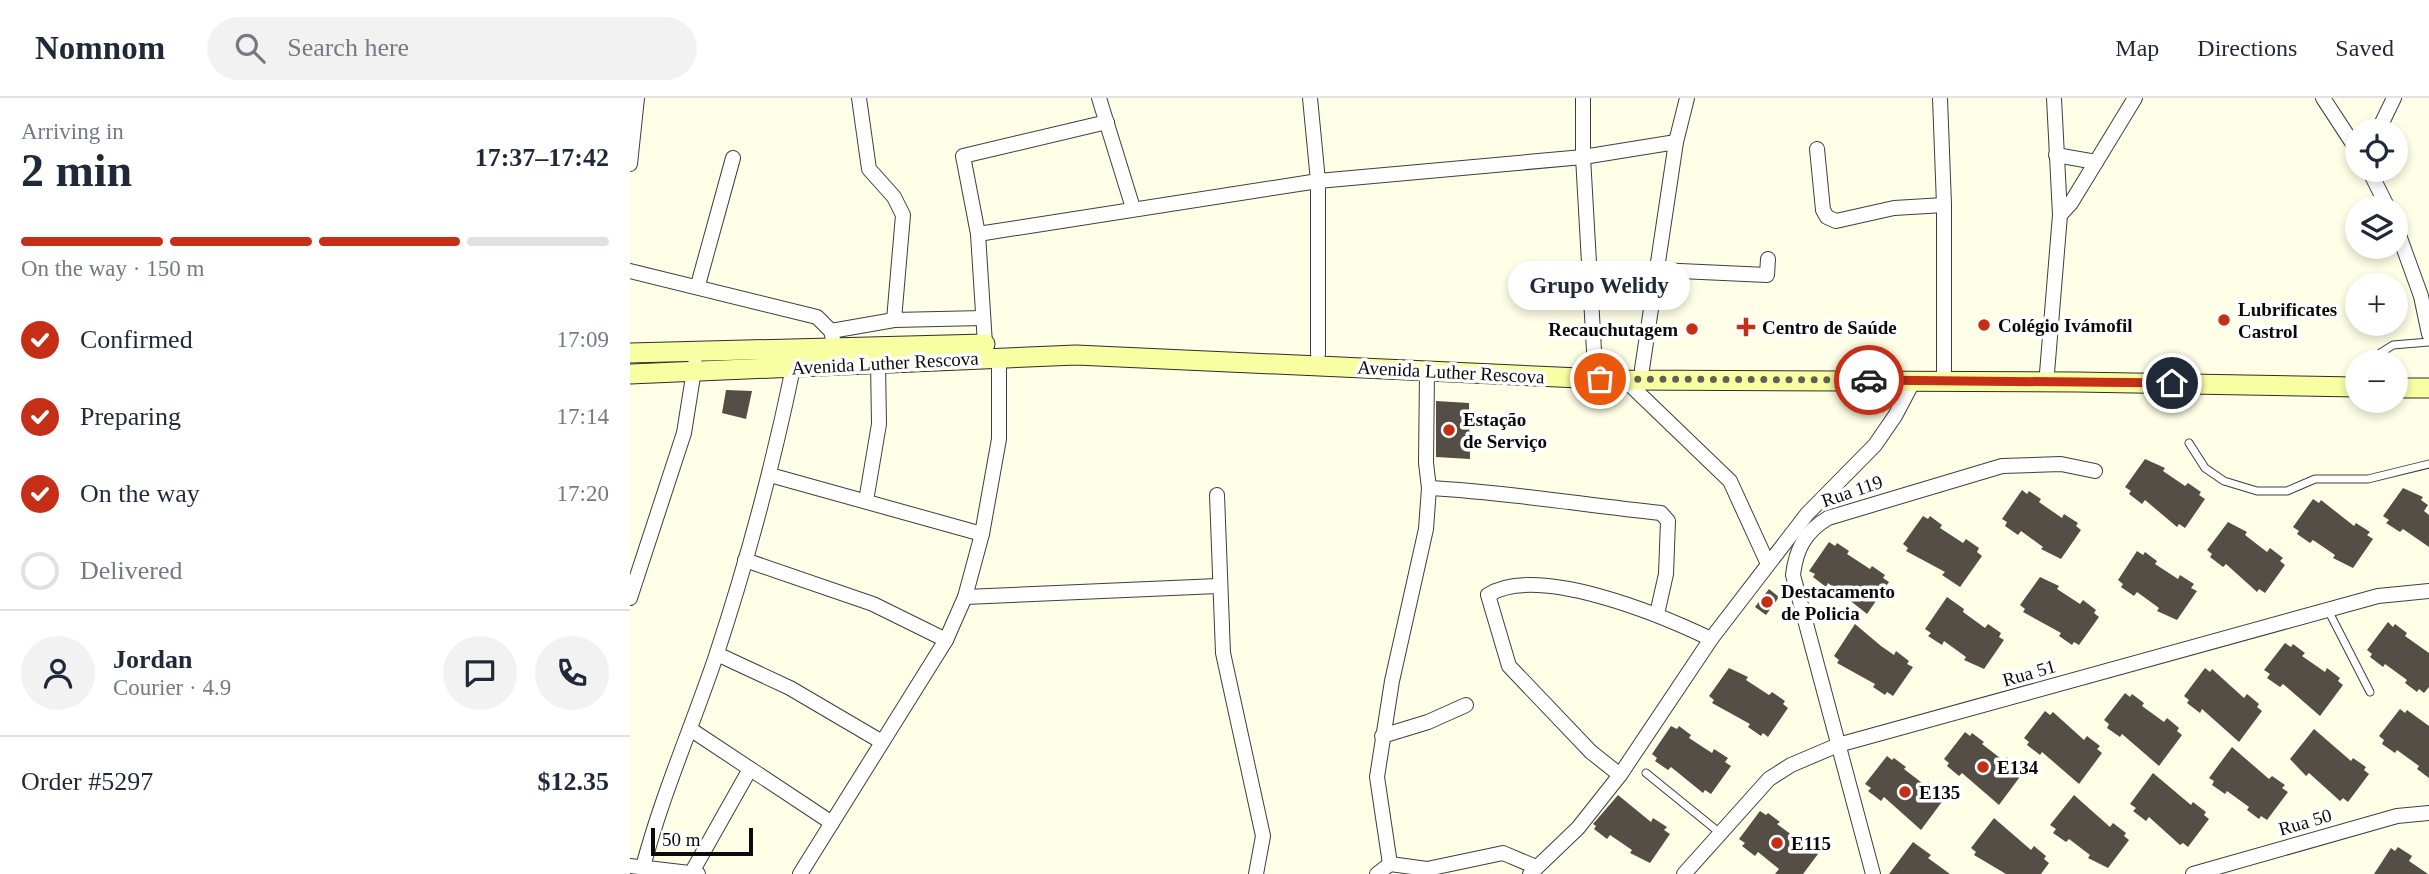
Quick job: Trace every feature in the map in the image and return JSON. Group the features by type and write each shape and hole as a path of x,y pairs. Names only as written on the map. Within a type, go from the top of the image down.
{"main road":[{"name":"Avenida Luther Rescova","path":"630,353 696,352 833,339 992,350 1625,380 1914,380 2345,373"},
{"name":"Avenida Luther Rescova","path":"630,374 878,363 992,350 1224,348 1595,368 2345,373"},
{"path":"2408,374 2429,375"},
{"path":"2408,388 2429,388"}],"street":[{"path":"630,164 637,98"},
{"path":"859,98 869,169 894,197 902,215 894,320"},
{"path":"1099,98 1133,208"},
{"path":"1310,98 1318,181 1318,355"},
{"path":"1583,98 1583,157 1595,368"},
{"path":"1642,369 1676,142 1688,98"},
{"path":"1940,98 1944,205 1944,371"},
{"path":"2048,373 2060,215 2054,98"},
{"path":"2060,215 2071,204 2135,98"},
{"path":"2323,98 2345,132"},
{"path":"2384,119 2394,98"},
{"path":"800,874 946,640 965,597 982,534 999,439 992,350 984,318 978,234 963,156 1107,122"},
{"path":"978,234 1318,181 1583,157 1676,142"},
{"path":"1816,149 1823,209 1827,217 1836,220 1895,208 1944,205"},
{"path":"2056,155 2096,162"},
{"path":"698,285 733,158"},
{"path":"2408,259 2421,296 2429,334"},
{"path":"1658,270 1767,275 1768,260"},
{"path":"630,271 698,285 817,317 833,339 894,320 984,318"},
{"path":"630,598 684,433 696,352"},
{"path":"866,501 879,424 878,363"},
{"path":"750,769 695,873 637,867 691,729 716,654 769,475 793,368"},
{"path":"1390,864 1377,777 1382,736 1426,529 1429,488 1426,463 1427,372"},
{"path":"1625,380 1730,481 1768,564"},
{"path":"1377,874 1390,864 1427,869 1503,853 1533,871 1578,828 1620,775 1711,639 1807,514 1875,445 1895,416 1914,380"},
{"name":"Rua 119","path":"1873,874 1793,575 1795,557 1812,528 1828,518 1885,499 2002,466 2061,464 2095,471"},
{"path":"769,475 982,534"},
{"path":"1429,488 1502,492 1548,501 1661,513 1668,522 1666,574 1657,614"},
{"path":"1217,495 1218,586 1223,653 1263,835 1256,874"},
{"path":"745,560 873,604 946,640"},
{"path":"965,597 1218,586"},
{"path":"1620,775 1591,752 1509,666 1488,595 1514,587 1560,588 1602,596 1657,614 1711,639"},
{"name":"Rua 51","path":"1684,874 1769,779 1791,765 1839,745 2378,596 2429,591"},
{"path":"716,654 790,688 882,743"},
{"path":"1382,736 1428,722 1466,705"},
{"path":"691,729 832,824"},
{"name":"Rua 50","path":"2193,874 2397,816 2429,813"}],"lane":[{"path":"2387,350 2393,345 2429,342"},
{"path":"2189,443 2205,468 2224,481 2257,491 2287,491 2315,479 2368,479 2429,464"},
{"path":"2328,610 2370,692"},
{"path":"1646,773 1720,833"}],"building":[{"path":"726,390 752,391 746,419 722,413"},
{"name":"Estação de Serviço","path":"1436,401 1469,403 1470,459 1436,457"},
{"path":"2145,459 2165,468 2163,471 2185,486 2188,483 2201,492 2199,495 2205,499 2185,528 2179,524 2177,527 2145,500 2142,504 2129,494 2131,491 2125,487"},
{"path":"2403,488 2423,497 2421,500 2428,505 2424,511 2429,515 2429,547 2403,529 2400,532 2386,523 2389,520 2383,516"},
{"path":"2022,490 2041,499 2039,502 2062,518 2064,514 2078,523 2076,526 2081,530 2061,559 2041,549 2043,547 2021,531 2018,535 2005,526 2007,522 2002,519"},
{"path":"2313,499 2319,503 2321,500 2354,526 2356,523 2370,532 2367,535 2373,539 2353,568 2333,558 2335,555 2313,540 2310,543 2297,534 2299,531 2293,527"},
{"path":"1923,516 1928,519 1930,516 1942,525 1940,528 1963,543 1966,539 1979,548 1977,552 1982,556 1960,587 1942,575 1945,572 1906,551 1908,548 1903,544"},
{"path":"2228,522 2247,532 2245,535 2267,552 2270,548 2283,558 2280,561 2285,565 2265,593 2259,589 2257,592 2226,564 2223,567 2210,557 2212,554 2207,550"},
{"path":"1829,542 1835,546 1837,543 1849,551 1847,554 1870,569 1872,566 1885,575 1883,578 1889,582 1867,614 1828,583 1826,587 1809,571"},
{"path":"2137,551 2143,555 2145,552 2157,561 2155,564 2178,579 2180,575 2194,584 2191,588 2197,591 2177,620 2157,611 2159,608 2137,592 2134,596 2121,587 2123,584 2118,580"},
{"path":"2040,577 2059,586 2057,589 2080,604 2083,600 2096,610 2094,613 2099,617 2079,645 2074,642 2072,645 2059,636 2061,633 2023,612 2025,609 2020,605"},
{"name":"Destacamento de Policia","path":"1769,589 1779,597 1766,615 1755,607"},
{"path":"1947,597 1985,628 1988,624 2001,633 1999,637 2004,640 1984,669 1964,660 1966,657 1944,641 1942,645 1928,636 1931,633 1925,629"},
{"path":"2388,622 2407,633 2405,636 2429,653 2429,687 2424,693 2419,689 2417,692 2405,683 2407,680 2370,657 2372,654 2367,650"},
{"path":"1855,624 1894,655 1896,651 1913,667 1893,696 1887,692 1885,695 1873,687 1875,684 1837,663 1839,660 1834,656"},
{"path":"2285,643 2291,647 2293,644 2305,653 2302,656 2325,672 2327,668 2340,678 2338,681 2343,685 2320,716 2283,684 2280,687 2267,678 2270,674 2264,670"},
{"path":"1729,668 1748,677 1746,680 1769,695 1772,692 1785,701 1783,704 1788,708 1768,737 1763,733 1761,736 1748,727 1750,724 1712,703 1714,700 1709,696"},
{"path":"2205,668 2210,672 2212,669 2244,698 2247,694 2259,704 2257,707 2262,711 2239,742 2202,709 2200,713 2187,703 2189,700 2184,696"},
{"path":"2125,693 2130,697 2132,694 2144,703 2142,706 2164,722 2167,718 2179,728 2177,731 2182,735 2159,766 2122,734 2120,737 2107,728 2109,724 2104,720"},
{"path":"2400,709 2405,713 2407,710 2429,726 2429,778 2417,769 2419,766 2397,750 2395,753 2382,744 2384,740 2379,736"},
{"path":"2045,711 2050,715 2053,712 2084,740 2087,736 2100,746 2097,749 2102,753 2079,784 2042,752 2040,755 2027,745 2029,742 2024,738"},
{"path":"1671,726 1677,729 1679,726 1691,735 1689,738 1712,753 1714,749 1728,758 1725,762 1731,766 1711,794 1705,790 1703,793 1671,767 1668,770 1655,761 1657,758 1652,754"},
{"path":"2314,729 2351,761 2353,758 2366,767 2364,770 2369,774 2348,802 2343,798 2340,801 2309,773 2306,776 2290,759"},
{"name":"E134","path":"1965,732 1970,736 1972,733 2004,761 2007,757 2019,767 2017,770 2022,774 1999,805 1962,773 1959,776 1947,766 1949,763 1944,759"},
{"path":"2232,747 2269,779 2272,776 2285,785 2282,788 2288,792 2267,820 2261,816 2259,819 2247,810 2249,807 2227,791 2225,794 2212,785 2214,781 2209,778"},
{"name":"E135","path":"1887,756 1906,767 1904,769 1926,786 1928,782 1941,792 1939,795 1944,799 1921,830 1884,797 1881,801 1868,791 1871,788 1865,784"},
{"path":"2153,773 2191,805 2193,802 2206,812 2204,815 2209,819 2188,847 2183,843 2180,845 2149,817 2146,821 2133,811 2136,808 2130,804"},
{"path":"1618,795 1651,822 1653,818 1667,827 1664,830 1670,834 1650,863 1630,853 1632,850 1610,835 1607,839 1594,829 1596,826 1593,824"},
{"path":"2074,795 2110,827 2113,823 2126,833 2124,836 2129,840 2108,868 2088,858 2090,855 2069,839 2066,842 2053,833 2056,829 2050,825"},
{"name":"E115","path":"1760,811 1766,815 1768,813 1780,822 1777,824 1800,841 1802,837 1815,847 1813,850 1818,854 1803,874 1775,874 1779,869 1758,852 1755,856 1742,846 1745,843 1739,839"},
{"path":"1994,818 2031,850 2034,846 2046,856 2044,859 2049,863 2041,874 2006,874 1974,855 1976,852 1971,848"},
{"path":"1913,842 1931,855 1928,858 1950,874 1889,874"},
{"path":"2398,847 2412,856 2409,861 2428,874 2374,874 2391,848 2395,851"}],"way so far":[{"path":"1600,379 1869,380"}],"place":[{"name":"Lubrificates Castrol","path":"2224,320"},
{"name":"Colégio Ivámofil","path":"1984,325"},
{"name":"Centro de Saúde","path":"1746,327"},
{"name":"Recauchutagem","path":"1692,329"},
{"name":"Grupo Welidy","path":"1600,379"},
{"name":"Estação de Serviço","path":"1449,430"},
{"name":"Destacamento de Policia","path":"1767,602"},
{"name":"E134","path":"1983,767"},
{"name":"E135","path":"1905,792"},
{"name":"E115","path":"1777,843"}],"route":[{"path":"1869,380 2172,383"}]}
